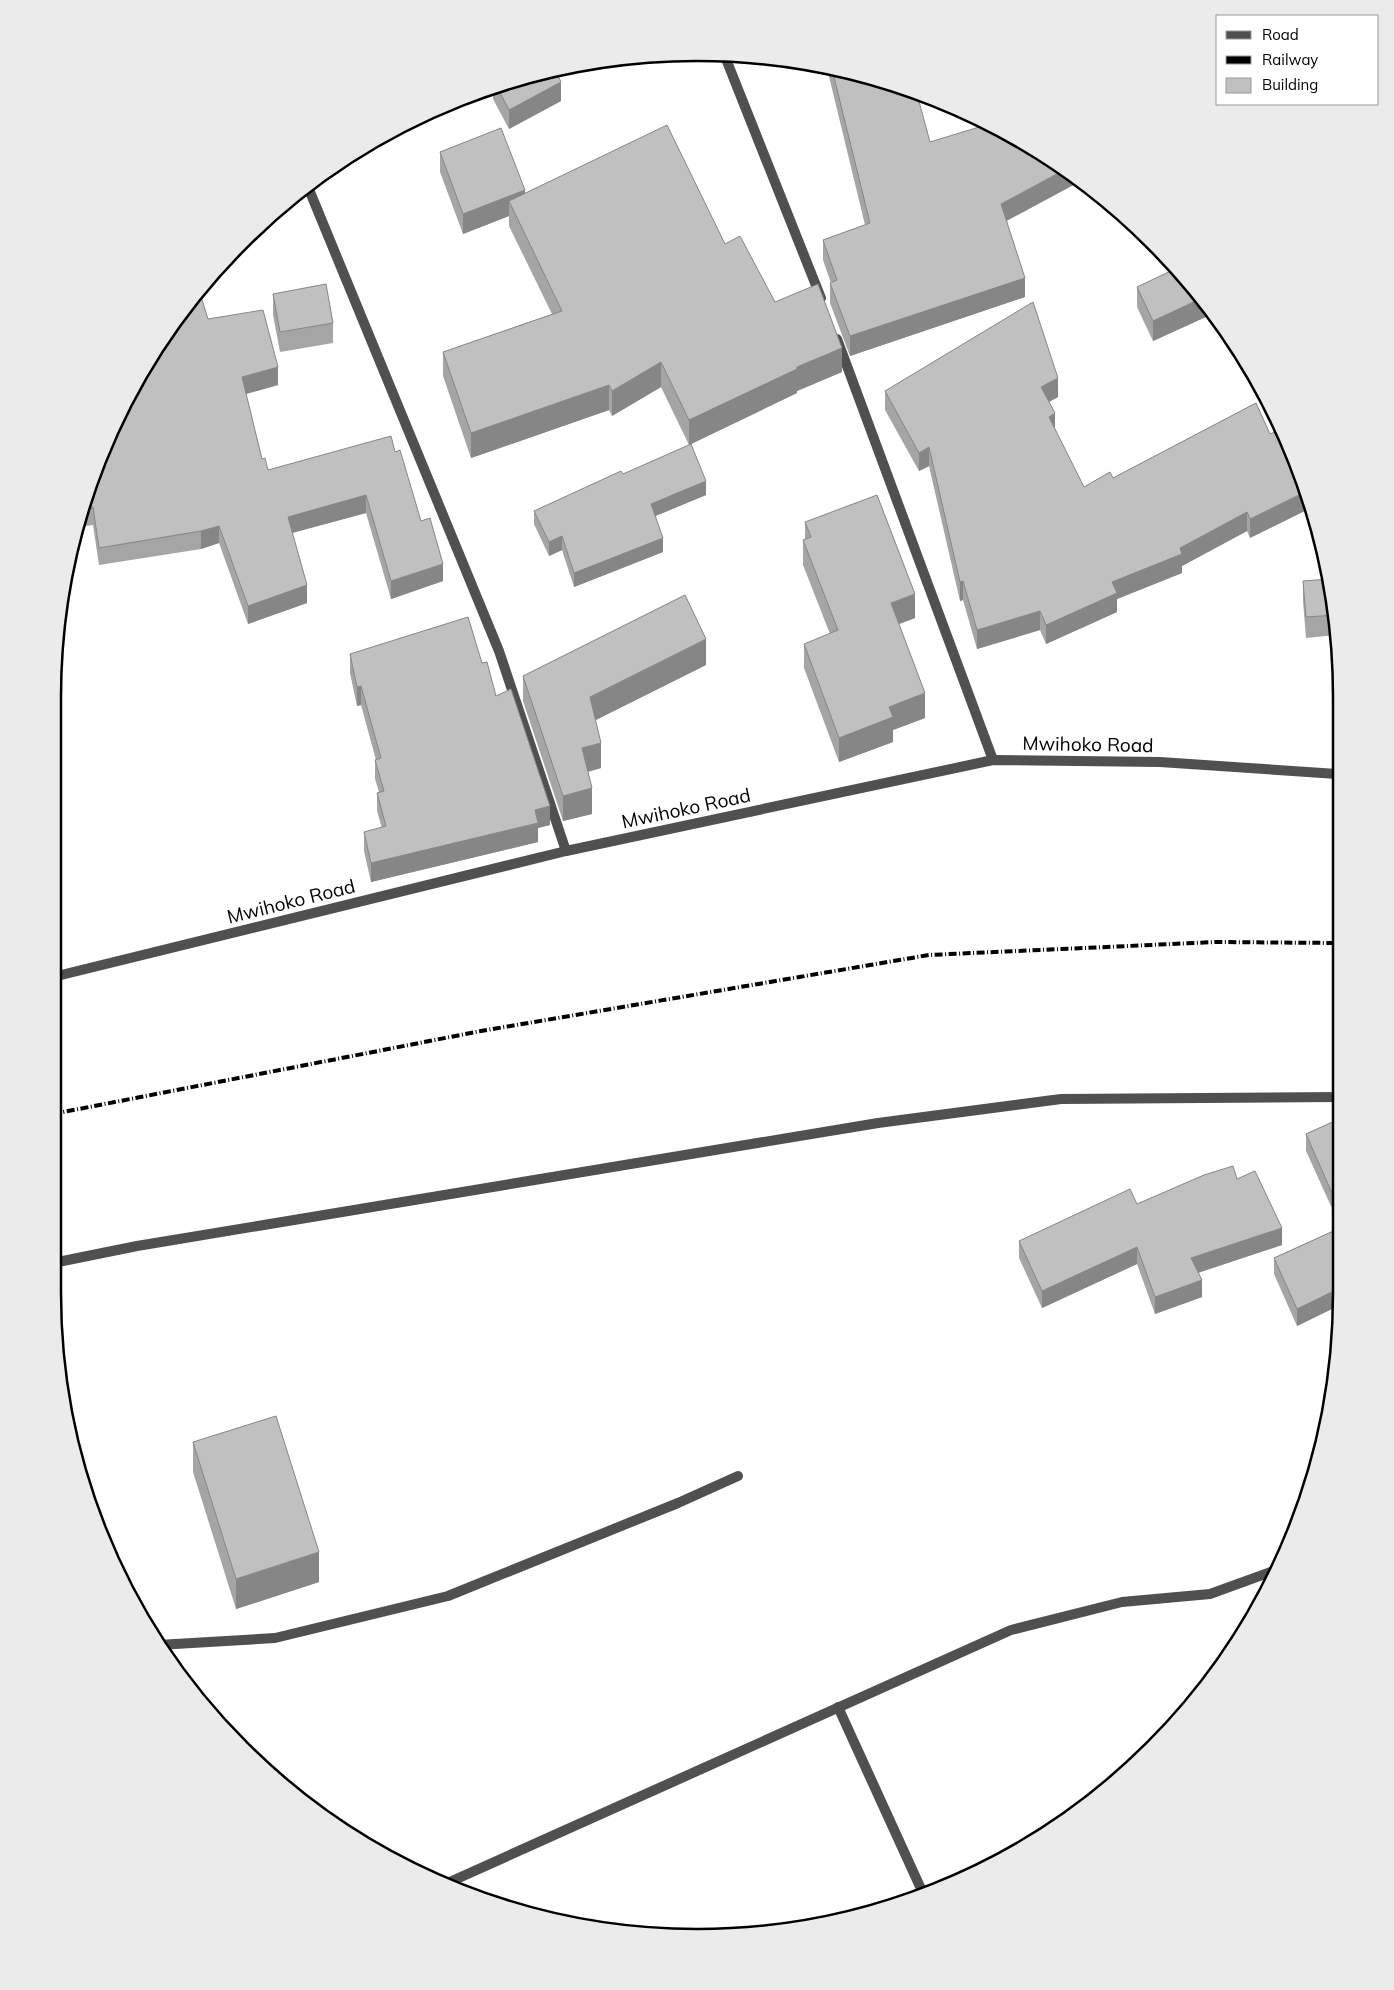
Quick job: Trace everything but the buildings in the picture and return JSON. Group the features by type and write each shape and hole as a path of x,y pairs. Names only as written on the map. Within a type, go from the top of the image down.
{"street":[{"path":"727,62 826,310"},
{"path":"310,193 499,651 566,851"},
{"path":"833,329 993,760"},
{"name":"Mwihoko Road","path":"61,975 566,851 993,760 1160,762 1333,774"},
{"path":"61,1262 138,1246 746,1144 878,1123 1052,1100 1333,1098"},
{"path":"167,1644 275,1638 448,1596 678,1504 738,1476"},
{"path":"454,1880 1011,1630 1122,1602 1210,1594 1268,1573"},
{"path":"838,1707 920,1888"}],"railway":[{"path":"61,1112 481,1031 929,955 1216,942 1333,943"}]}
